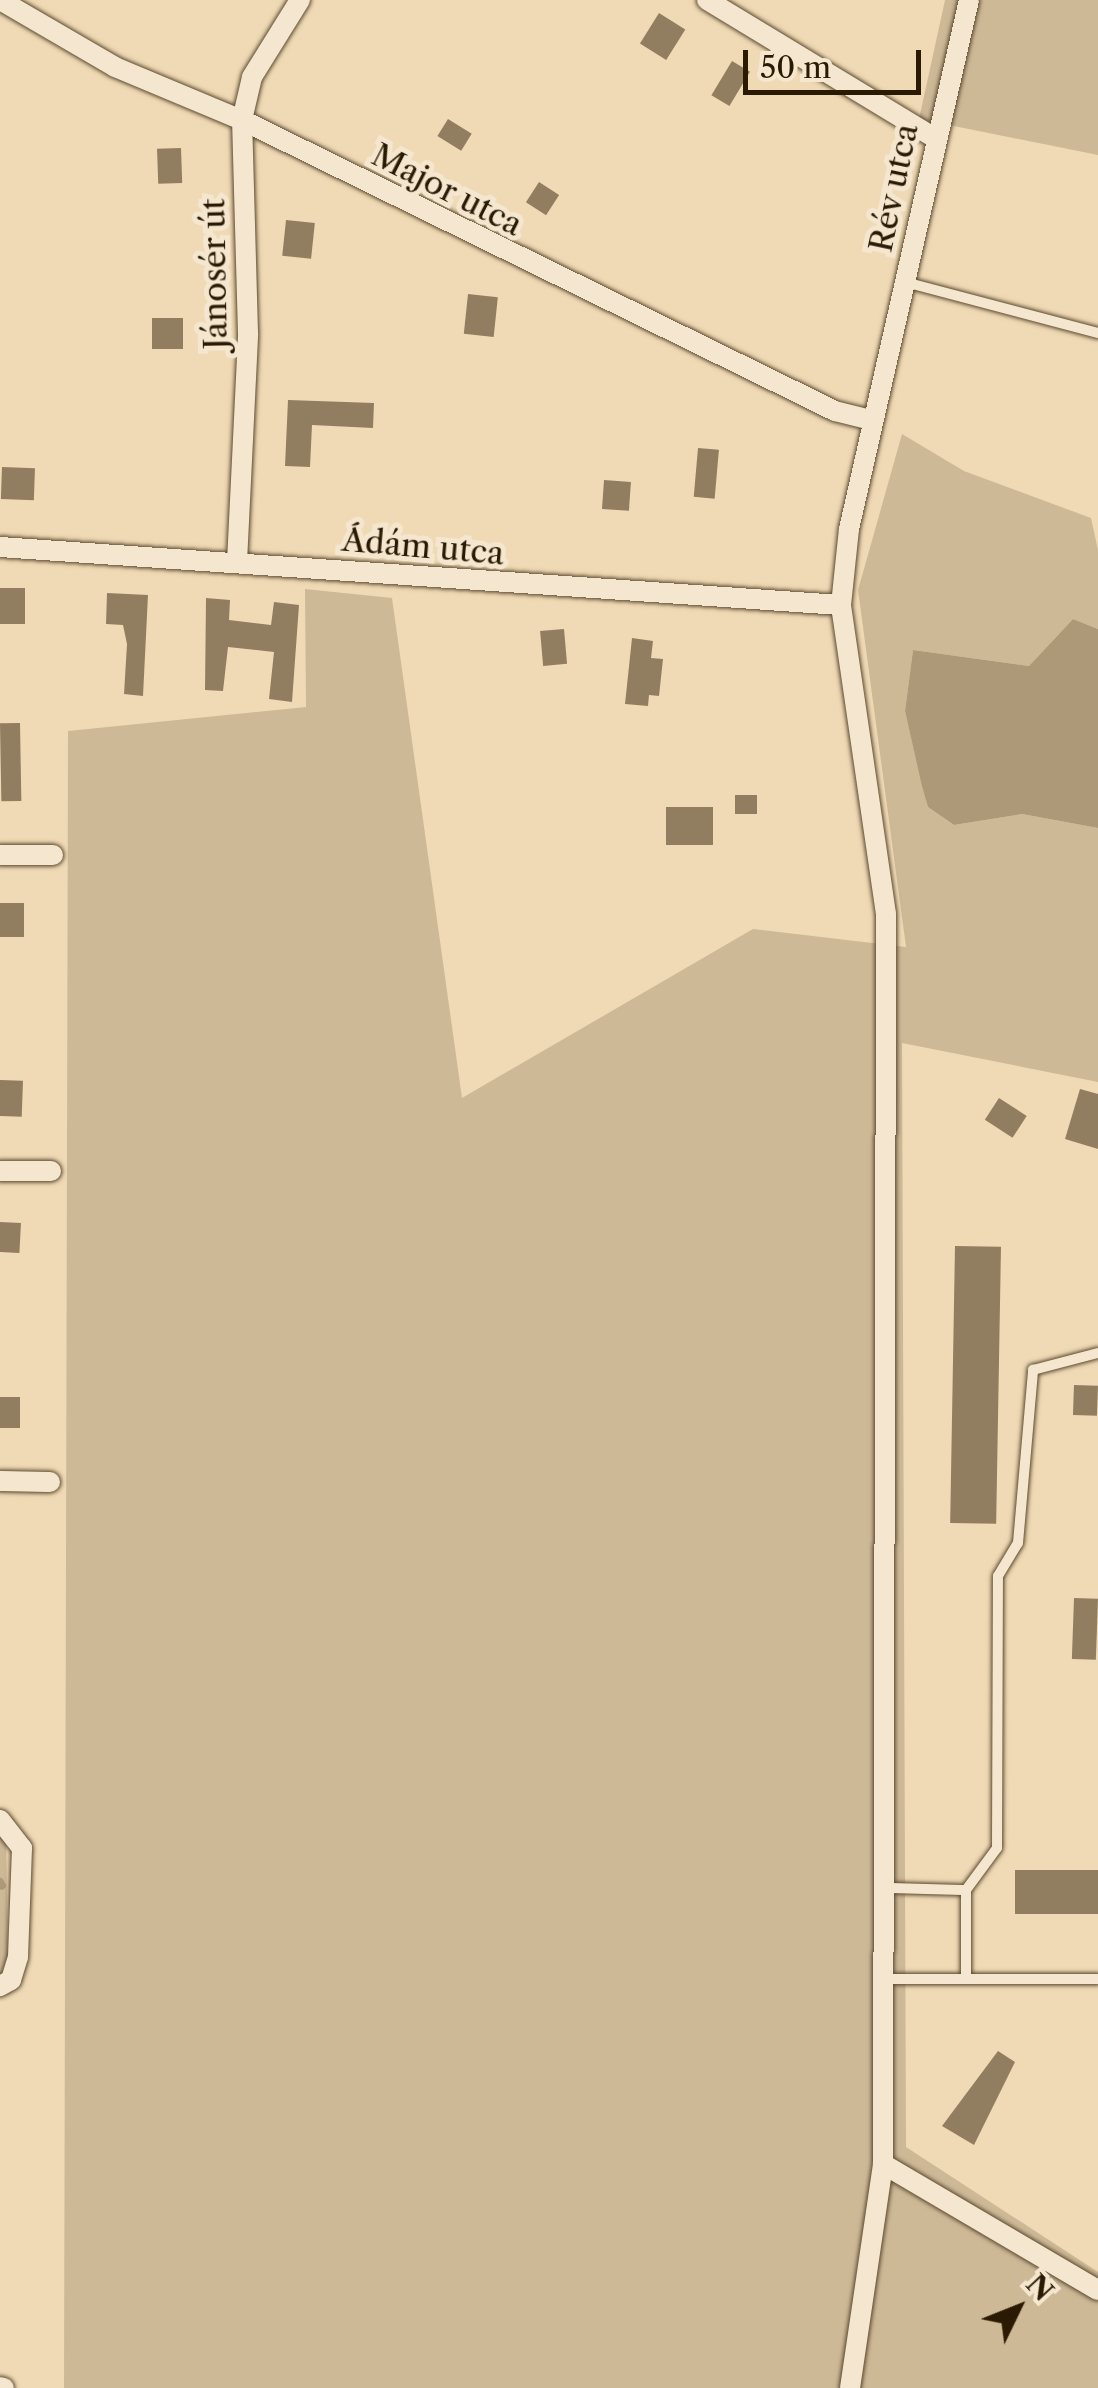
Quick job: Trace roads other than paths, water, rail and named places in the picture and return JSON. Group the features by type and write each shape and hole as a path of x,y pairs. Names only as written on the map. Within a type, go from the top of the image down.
{"street":[{"name":"Major utca","path":"0,0 115,67 242,120 539,271 835,410 872,420"},
{"name":"Jánosér út","path":"237,562 248,333 242,120 252,78 300,0"},
{"path":"707,0 935,138"},
{"name":"Rév utca","path":"850,2388 884,2164 886,914 842,604 872,420 969,0"},
{"name":"Ádám utca","path":"0,546 842,604"},
{"path":"0,855 53,856"},
{"path":"0,1171 51,1172"},
{"path":"0,1481 50,1482"},
{"path":"0,1820 19,1835 6,1983"},
{"path":"884,2164 1098,2290"}],"lane":[{"path":"904,282 1098,333"},
{"path":"966,1979 966,1890 996,1848 998,1576 1018,1542 1033,1370 1098,1352"},
{"path":"887,1888 966,1890"},
{"path":"887,1979 1098,1979"}],"waterway":[{"path":"0,1882 2,1886"}]}
